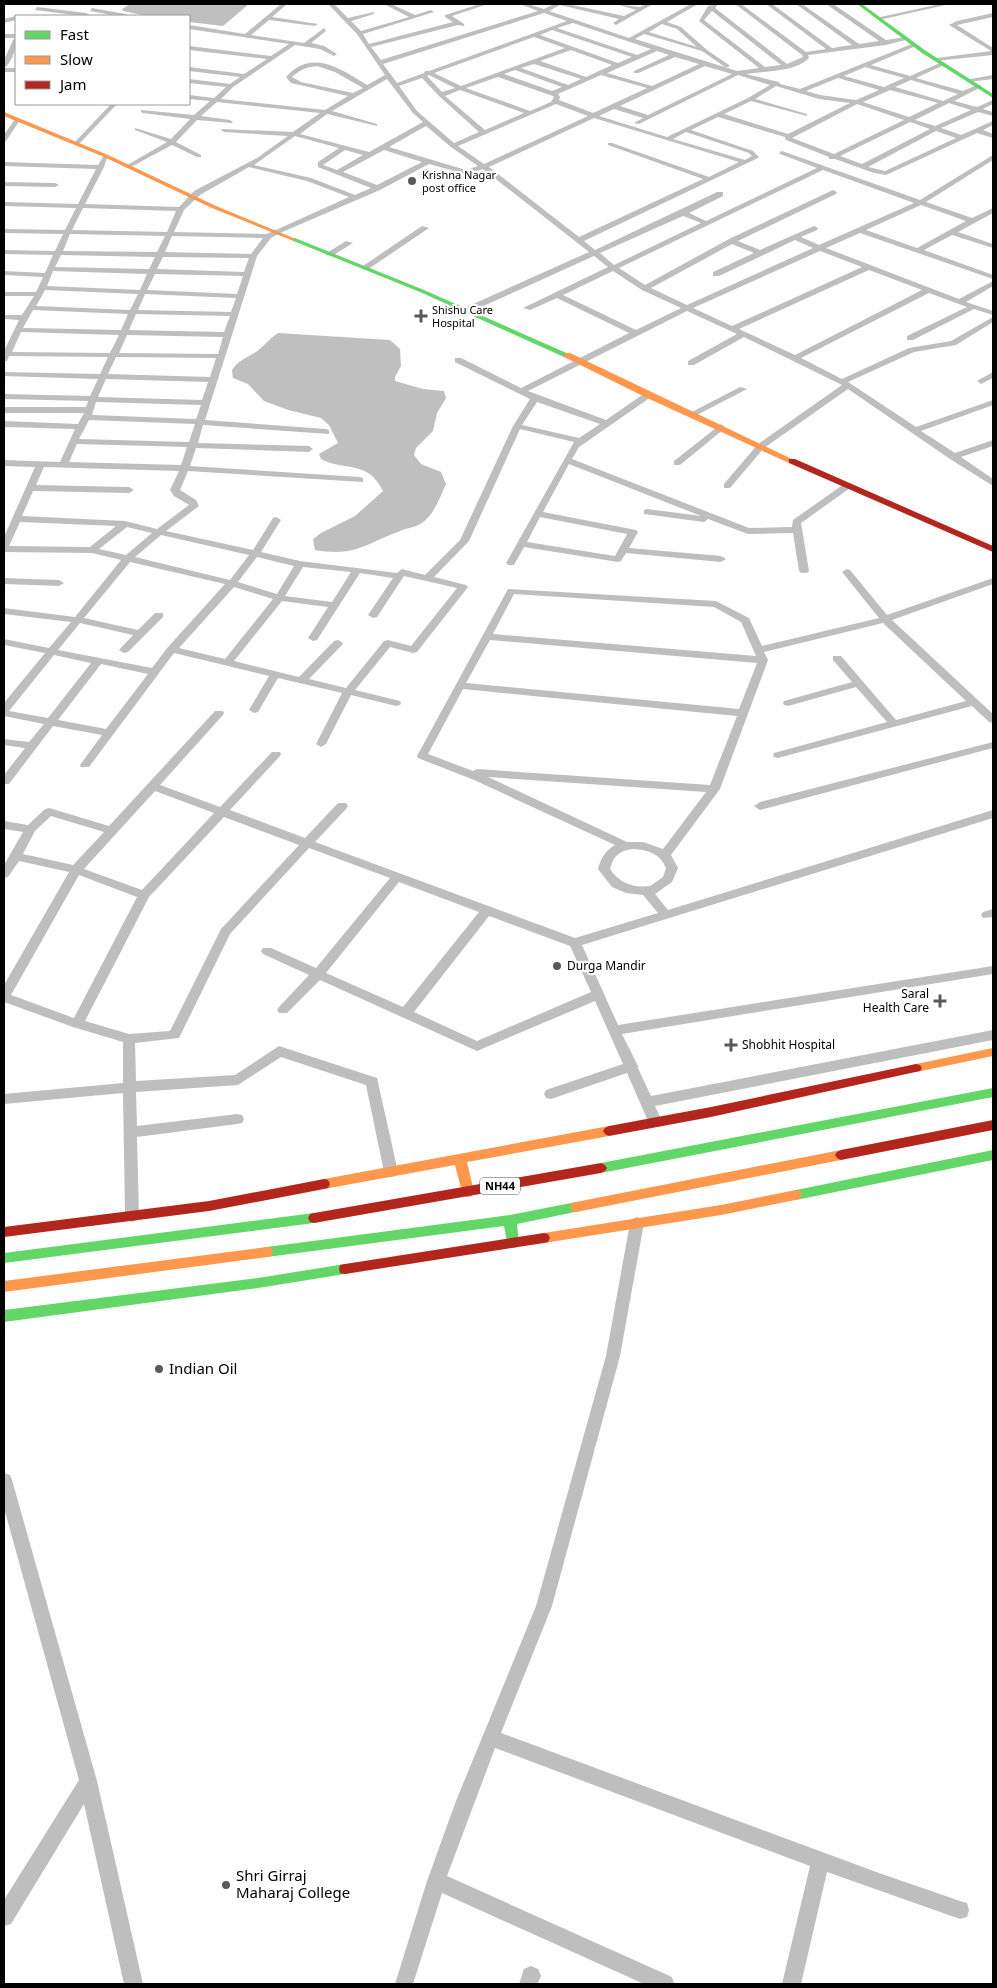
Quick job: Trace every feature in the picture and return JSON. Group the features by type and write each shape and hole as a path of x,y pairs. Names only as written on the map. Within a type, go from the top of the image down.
{"main road":[{"path":"859,4 910,42 993,96"},
{"path":"4,114 106,156 273,234 364,268 581,361 648,395 847,486 993,549"},
{"path":"4,1232 209,1206 711,1112 993,1052"},
{"name":"NH44","path":"4,1258 322,1216 468,1192 751,1140 993,1092"},
{"path":"4,1287 510,1220 993,1125"},
{"path":"4,1316 258,1283 721,1210 993,1155"},
{"path":"460,1160 468,1192"},
{"path":"510,1220 513,1243"}],"street":[{"path":"248,34 284,4"},
{"path":"331,4 360,33 379,63 415,112 426,123 452,146 484,167 614,268 645,288 845,383 993,483"},
{"path":"387,4 414,17"},
{"path":"478,33 446,16 460,10 485,4"},
{"path":"523,4 704,64 777,83 819,97 857,102 963,138"},
{"path":"379,63 478,33 560,4 623,18"},
{"path":"619,4 640,9"},
{"path":"603,30 650,4"},
{"path":"629,40 695,4"},
{"path":"738,4 805,54 886,43 910,42"},
{"path":"769,4 831,50"},
{"path":"799,4 859,47"},
{"path":"829,4 886,43"},
{"path":"879,18 948,4"},
{"path":"764,70 701,20 713,6 786,66"},
{"path":"452,7 460,10"},
{"path":"37,9 78,15"},
{"path":"86,15 94,9 121,15"},
{"path":"360,33 431,12"},
{"path":"346,20 372,14"},
{"path":"993,15 953,23 953,26 993,52"},
{"path":"269,18 315,24"},
{"path":"396,85 572,21"},
{"path":"661,22 679,28 705,51 738,73"},
{"path":"367,46 458,23"},
{"path":"190,27 248,34 293,44 322,47 334,54"},
{"path":"552,28 637,57"},
{"path":"305,46 324,30"},
{"path":"643,32 705,51"},
{"path":"535,35 617,66"},
{"path":"976,40 985,38"},
{"path":"801,90 864,65 910,42"},
{"path":"127,167 172,142 194,119 231,86 293,44"},
{"path":"190,48 274,58"},
{"path":"441,95 568,49"},
{"path":"500,74 554,93 656,49"},
{"path":"4,66 14,51"},
{"path":"716,114 789,136 857,102 912,79 940,62 993,52"},
{"path":"637,123 738,73 802,62 806,58 805,54"},
{"path":"636,72 676,55"},
{"path":"536,62 587,79"},
{"path":"383,147 466,172 484,167 704,64"},
{"path":"352,95 299,84 293,82 288,77 294,70 305,65 324,65 366,88"},
{"path":"864,65 962,93"},
{"path":"190,69 245,76"},
{"path":"517,69 568,87"},
{"path":"601,73 652,88"},
{"path":"425,74 530,113"},
{"path":"425,74 441,95 484,133"},
{"path":"64,464 181,209 192,196 247,165 352,95 389,75"},
{"path":"838,76 993,114"},
{"path":"968,80 993,77"},
{"path":"190,81 231,86"},
{"path":"667,139 750,99 777,83"},
{"path":"527,308 706,223 821,166 834,157 909,119 979,86"},
{"path":"554,93 557,97 555,101"},
{"path":"190,97 326,112 375,125"},
{"path":"750,99 804,115"},
{"path":"452,146 555,101 594,116 745,162"},
{"path":"862,167 936,128 993,102"},
{"path":"76,144 113,105"},
{"path":"613,106 647,117"},
{"path":"143,112 230,122"},
{"path":"4,140 17,120"},
{"path":"337,173 426,123"},
{"path":"789,136 788,139 834,157 876,172 886,173 993,123"},
{"path":"137,128 172,142 199,156"},
{"path":"224,130 294,134 370,155"},
{"path":"580,240 756,157 756,155 684,130"},
{"path":"978,131 993,136"},
{"path":"610,144 709,180"},
{"path":"344,148 320,163 320,166 377,188"},
{"path":"782,153 920,204 972,221"},
{"path":"106,156 80,205 32,308 18,330 8,341 5,356 114,354 221,356"},
{"path":"521,391 686,308 920,204 993,157"},
{"path":"109,733 4,711 127,559 195,504 175,492 193,444 253,256 273,234 377,188 428,162"},
{"path":"4,164 101,167"},
{"path":"247,165 309,179 355,197"},
{"path":"4,184 54,185"},
{"path":"645,288 732,241 832,192"},
{"path":"465,311 683,213 720,194"},
{"path":"4,204 181,209"},
{"path":"918,251 993,210"},
{"path":"683,213 706,223"},
{"path":"364,268 425,228"},
{"path":"716,274 814,228"},
{"path":"4,231 273,234"},
{"path":"862,231 993,277"},
{"path":"950,232 993,246"},
{"path":"796,236 819,248 993,313"},
{"path":"732,241 762,252 774,254"},
{"path":"328,254 350,243"},
{"path":"4,252 160,253 253,256"},
{"path":"782,258 791,261"},
{"path":"732,329 868,267"},
{"path":"4,274 152,272 248,274"},
{"path":"960,302 993,283"},
{"path":"795,358 929,290"},
{"path":"4,294 40,291 142,292 240,296"},
{"path":"557,295 635,333"},
{"path":"910,338 973,307"},
{"path":"32,308 235,314"},
{"path":"4,318 24,318"},
{"path":"728,486 761,446 845,383 912,350 953,343 993,319"},
{"path":"18,330 228,335"},
{"path":"691,363 743,334"},
{"path":"458,360 535,398 607,423"},
{"path":"4,374 214,380"},
{"path":"980,381 993,376"},
{"path":"692,414 744,389"},
{"path":"511,563 575,445 648,395"},
{"path":"4,396 206,404"},
{"path":"426,579 464,541 517,426 535,398"},
{"path":"915,430 993,402"},
{"path":"4,410 88,414 326,432"},
{"path":"4,424 80,427"},
{"path":"517,426 581,441"},
{"path":"678,463 721,427"},
{"path":"74,441 310,449"},
{"path":"952,457 993,443"},
{"path":"567,460 748,532 797,530"},
{"path":"4,463 185,468 360,480"},
{"path":"41,463 4,548 92,550 232,583 280,598 334,605"},
{"path":"804,571 796,522 847,486"},
{"path":"30,488 129,490"},
{"path":"646,512 721,521"},
{"path":"521,544 618,559 633,532 538,514"},
{"path":"16,519 125,524 300,564 399,576"},
{"path":"85,765 172,649 232,583 255,554 276,520"},
{"path":"92,550 125,524"},
{"path":"623,550 721,559"},
{"path":"227,663 280,598 300,564"},
{"path":"313,638 357,570"},
{"path":"321,744 348,693 388,643 413,650 463,587 402,572 374,615"},
{"path":"846,572 885,619 993,720"},
{"path":"4,581 60,583"},
{"path":"487,637 761,655 885,619 993,581"},
{"path":"626,846 466,773 422,756 511,591 716,604 745,620 761,655 743,713 714,789 665,856"},
{"path":"4,611 34,612 77,619 141,634"},
{"path":"124,650 158,615"},
{"path":"4,642 154,672"},
{"path":"301,681 338,643"},
{"path":"172,649 396,704"},
{"path":"837,658 894,724"},
{"path":"5,781 98,661"},
{"path":"254,710 275,675"},
{"path":"788,703 859,683"},
{"path":"460,686 743,713"},
{"path":"778,755 974,702"},
{"path":"219,713 76,870 4,996 77,1024 129,1039 174,1035 225,932 342,806"},
{"path":"4,742 32,746"},
{"path":"760,806 993,745"},
{"path":"77,1024 144,895 276,754"},
{"path":"466,773 714,789"},
{"path":"153,786 575,943 993,814"},
{"path":"4,874 30,829 49,812 112,831"},
{"path":"4,824 30,829"},
{"path":"638,845 652,848 665,856 672,868 668,880 653,890 646,891 625,889 611,881 604,869 606,858 616,849 626,846 638,845"},
{"path":"16,856 76,870 144,895"},
{"path":"282,1010 318,974 398,876"},
{"path":"646,891 665,914"},
{"path":"405,1014 487,910"},
{"path":"575,943 632,1066 655,1121"},
{"path":"267,951 477,1046 598,994"},
{"path":"615,1030 993,970"},
{"path":"648,1102 993,1035"},
{"path":"129,1039 132,1216"},
{"path":"4,1099 129,1087 238,1080 279,1051 372,1082 391,1172"},
{"path":"552,1094 632,1066"},
{"path":"132,1132 236,1119"},
{"path":"404,1984 436,1881 490,1737 544,1606 613,1356 637,1223"},
{"path":"4,1480 88,1781 134,1984"},
{"path":"490,1737 960,1910"},
{"path":"4,1917 88,1781"},
{"path":"791,1984 820,1860"},
{"path":"436,1881 666,1984"}],"shaded area":[{"path":"130,4 249,4 223,26 190,22 190,15 142,15 123,11 122,9"},
{"path":"278,333 390,340 400,349 401,366 395,381 423,389 444,391 446,398 437,413 433,431 416,448 414,455 421,464 441,472 446,484 433,511 426,520 417,526 359,548 340,552 315,550 313,539 355,516 383,491 377,481 363,470 330,463 321,459 319,454 338,443 329,425 321,418 288,410 264,401 248,384 233,378 232,370 237,364 256,352"}],"traffic: fast":[{"path":"859,4 924,52 993,96"},
{"path":"293,239 422,291 567,355"},
{"path":"601,1168 993,1092"},
{"path":"796,1195 993,1155"},
{"path":"267,1252 510,1220 576,1207"},
{"path":"4,1258 314,1218"},
{"path":"510,1220 513,1243"},
{"path":"4,1316 258,1283 345,1269"}],"traffic: slow":[{"path":"4,114 106,156 214,207 293,239"},
{"path":"567,355 648,395 792,461"},
{"path":"916,1068 993,1052"},
{"path":"324,1184 609,1131"},
{"path":"576,1207 841,1155"},
{"path":"460,1160 468,1192"},
{"path":"544,1238 721,1210 796,1195"},
{"path":"4,1287 267,1252"}],"traffic: jam":[{"path":"792,461 993,549"},
{"path":"609,1131 711,1112 916,1068"},
{"path":"841,1155 993,1125"},
{"path":"314,1218 601,1168"},
{"path":"4,1232 209,1206 324,1184"},
{"path":"345,1269 544,1238"}],"place":[{"name":"Krishna Nagar post office","path":"412,181"},
{"name":"Shishu Care Hospital","path":"421,316"},
{"name":"Durga Mandir","path":"557,966"},
{"name":"Saral Health Care","path":"940,1001"},
{"name":"Shobhit Hospital","path":"731,1045"},
{"name":"Indian Oil","path":"159,1369"},
{"name":"Shri Girraj Maharaj College","path":"226,1885"}]}
